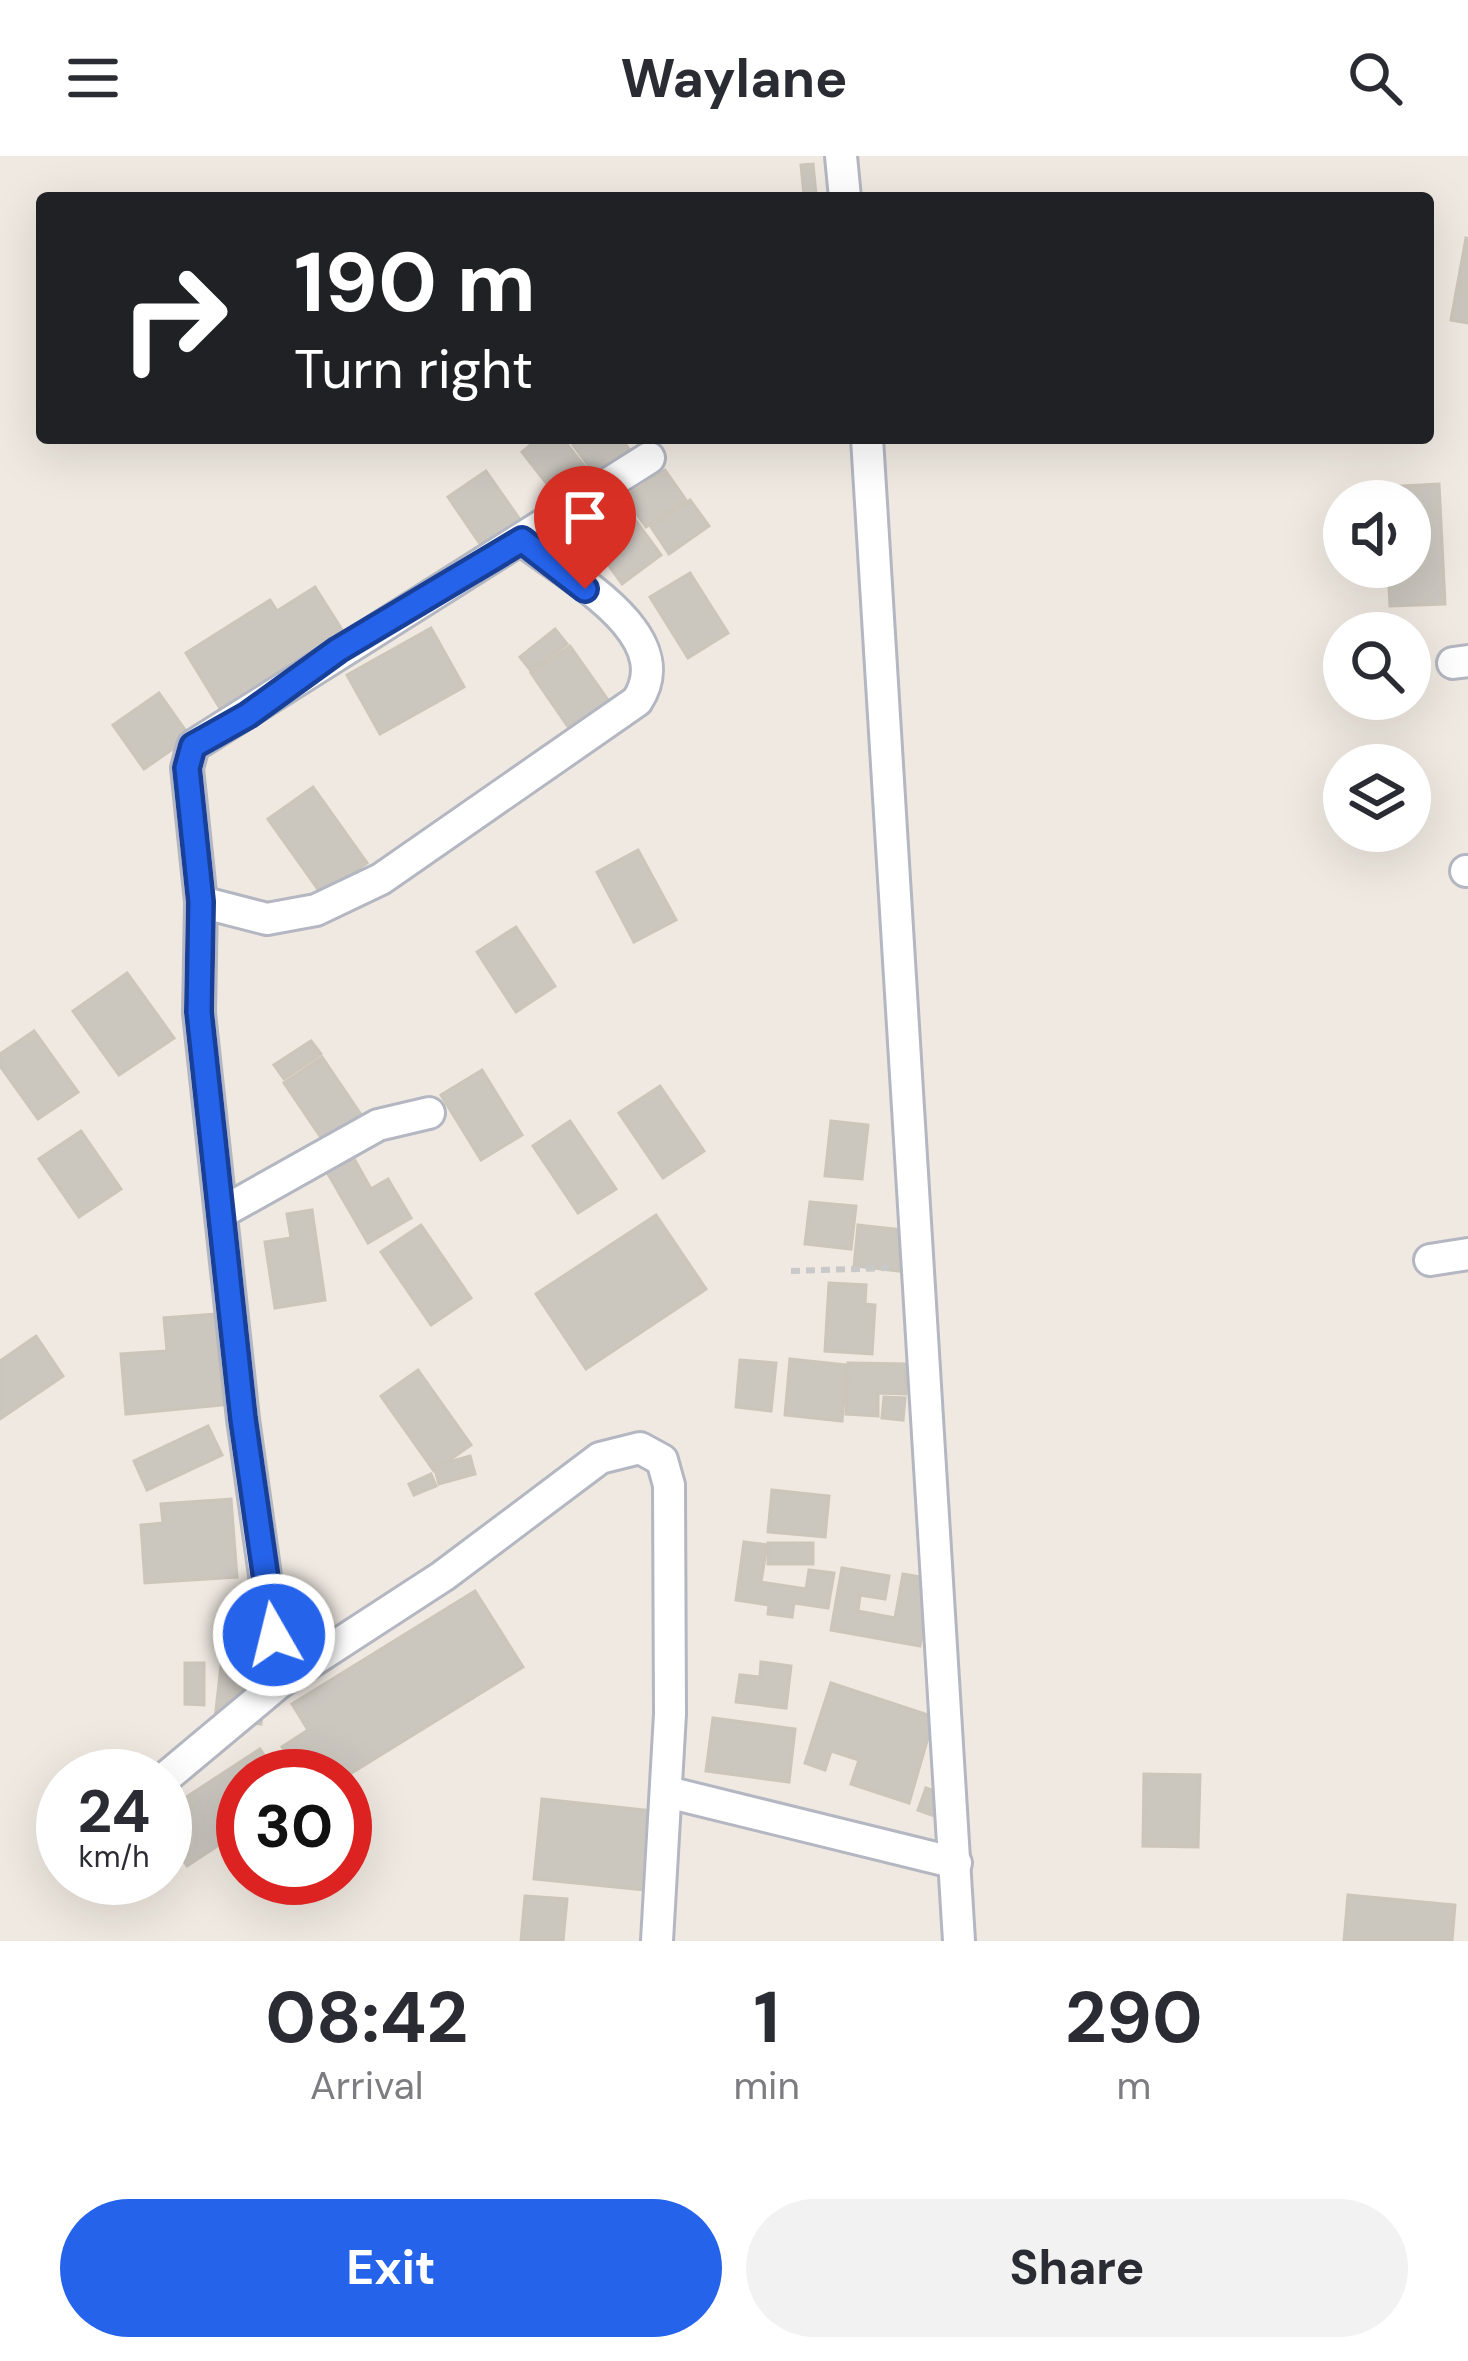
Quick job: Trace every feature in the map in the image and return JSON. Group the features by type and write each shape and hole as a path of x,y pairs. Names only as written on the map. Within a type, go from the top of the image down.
{"street":[{"path":"842,156 845,192"},
{"path":"867,444 958,1941"},
{"path":"280,1682 243,1419 199,1012 201,902 187,768 193,746 248,715 338,650 649,458"},
{"path":"201,902 267,919 316,910 381,879 637,700 651,668 646,647 617,614 522,540"},
{"path":"221,1213 378,1126 429,1113"},
{"path":"1430,1260 1468,1254"},
{"path":"192,1755 280,1682 443,1576 600,1458 640,1448 662,1460 670,1485 667,1792 657,1941"},
{"path":"667,1792 956,1863"}],"path":[{"path":"791,1271 916,1267"}],"building":[{"path":"813,164 816,192 804,192 801,165"},
{"path":"1468,239 1468,323 1451,320"},
{"path":"532,444 567,444 596,481 564,506 522,452"},
{"path":"572,444 625,444 636,459 602,484"},
{"path":"665,470 686,500 646,527 625,497"},
{"path":"486,471 530,534 491,560 448,497"},
{"path":"1431,484 1439,484 1445,604 1390,606 1389,588 1431,588"},
{"path":"619,498 661,555 622,584 580,525"},
{"path":"690,500 709,526 669,554 651,527"},
{"path":"690,573 728,633 688,658 650,597"},
{"path":"315,587 344,633 221,710 186,653 270,600 277,611"},
{"path":"431,628 464,687 380,734 347,675"},
{"path":"555,629 567,644 531,671 520,657"},
{"path":"570,646 613,707 573,734 531,673"},
{"path":"159,693 190,737 144,769 113,725"},
{"path":"313,787 367,863 322,895 268,819"},
{"path":"638,850 676,920 634,942 597,872"},
{"path":"516,927 555,986 516,1012 477,952"},
{"path":"127,973 174,1038 119,1075 73,1011"},
{"path":"34,1031 78,1092 38,1119 0,1066 0,1054"},
{"path":"311,1041 321,1054 284,1079 274,1065"},
{"path":"322,1057 364,1119 326,1145 284,1083"},
{"path":"482,1070 522,1135 481,1160 441,1095"},
{"path":"660,1086 704,1151 663,1178 619,1113"},
{"path":"570,1121 616,1189 578,1213 533,1146"},
{"path":"831,1121 868,1125 862,1179 825,1176"},
{"path":"81,1131 121,1189 79,1217 39,1159"},
{"path":"353,1157 371,1189 388,1179 411,1218 368,1243 327,1172"},
{"path":"810,1202 856,1206 851,1249 805,1244"},
{"path":"312,1210 325,1300 275,1308 265,1242 291,1238 287,1214"},
{"path":"656,1215 706,1289 586,1369 536,1294"},
{"path":"421,1225 471,1298 431,1325 381,1252"},
{"path":"858,1225 912,1231 908,1272 854,1266"},
{"path":"829,1283 866,1285 865,1304 875,1305 872,1354 825,1351"},
{"path":"215,1314 223,1405 126,1414 121,1354 167,1351 164,1318"},
{"path":"36,1336 63,1376 0,1419 0,1361"},
{"path":"790,1359 847,1365 842,1421 785,1415"},
{"path":"740,1360 776,1363 771,1411 736,1407"},
{"path":"848,1363 906,1364 906,1394 878,1393 878,1416 846,1414"},
{"path":"418,1370 471,1445 434,1471 381,1396"},
{"path":"884,1397 905,1398 903,1420 882,1418"},
{"path":"208,1426 222,1455 147,1490 134,1461"},
{"path":"470,1456 475,1474 439,1484 434,1466"},
{"path":"431,1474 436,1486 414,1495 409,1484"},
{"path":"772,1490 829,1496 825,1537 768,1532"},
{"path":"231,1499 237,1577 145,1583 141,1525 163,1523 161,1504"},
{"path":"744,1542 767,1545 761,1582 806,1589 809,1570 834,1573 828,1608 794,1603 792,1617 768,1614 769,1605 736,1600"},
{"path":"768,1543 813,1543 813,1564 768,1564"},
{"path":"842,1568 889,1576 885,1599 860,1595 858,1611 895,1618 903,1574 932,1579 920,1646 831,1630"},
{"path":"475,1591 523,1667 372,1760 372,1749 283,1749 308,1730 292,1704"},
{"path":"222,1657 267,1662 261,1724 215,1719"},
{"path":"761,1662 791,1666 786,1708 736,1702 740,1675 760,1677"},
{"path":"185,1663 204,1663 204,1705 185,1704"},
{"path":"831,1683 934,1717 909,1803 851,1784 859,1760 831,1751 825,1770 805,1763"},
{"path":"713,1718 795,1729 789,1782 706,1771"},
{"path":"1144,1774 1200,1775 1198,1847 1143,1846"},
{"path":"216,1778 216,1847 192,1863 192,1793"},
{"path":"926,1788 944,1794 935,1816 918,1810"},
{"path":"542,1799 654,1811 646,1890 534,1879"},
{"path":"1348,1895 1455,1905 1452,1941 1344,1941"},
{"path":"525,1896 567,1899 563,1941 521,1941"}],"route":[{"path":"274,1635 243,1419 199,1012 201,902 187,768 193,746 248,715 338,650 522,540 585,589"}]}
